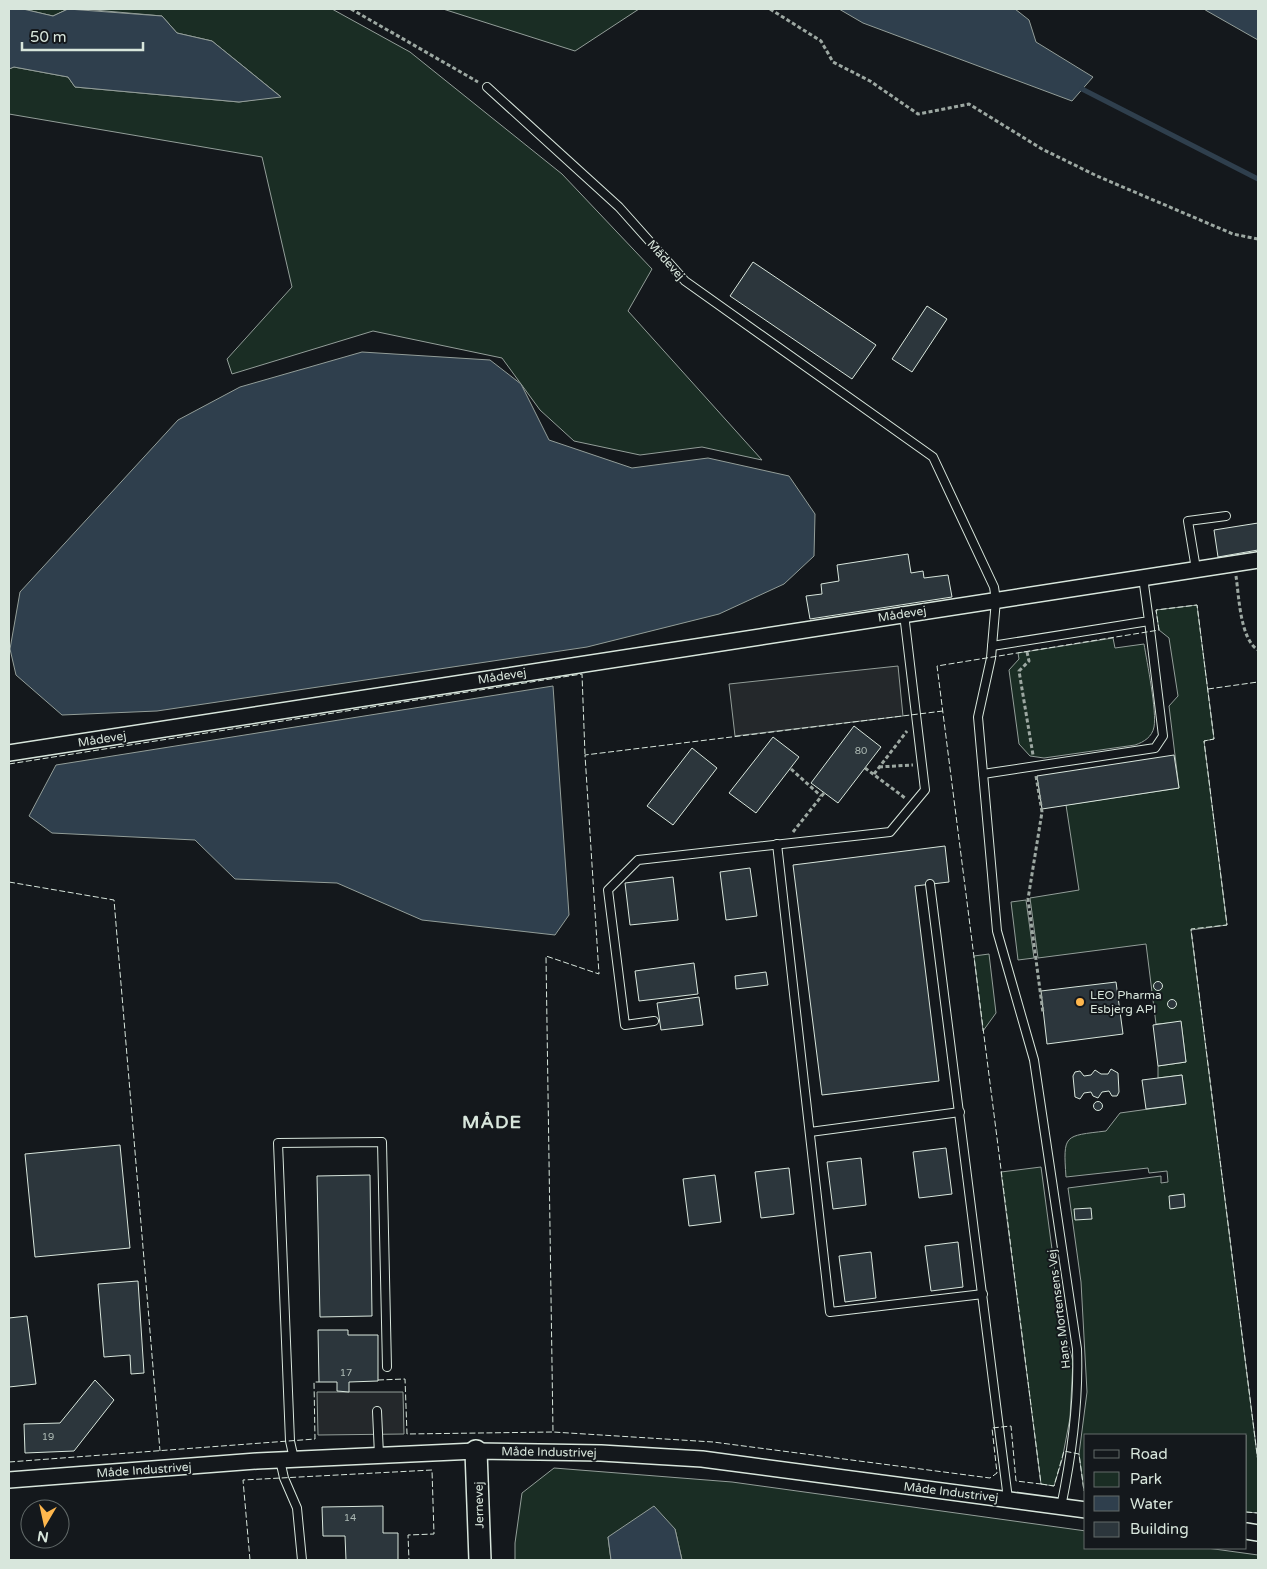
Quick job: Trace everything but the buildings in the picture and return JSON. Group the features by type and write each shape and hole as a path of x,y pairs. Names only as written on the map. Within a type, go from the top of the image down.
{"street":[{"name":"Mådevej","path":"9,753 1258,560"},
{"name":"Måde Industrivej","path":"9,1480 379,1455 476,1451 601,1453 702,1459 1084,1510"},
{"name":"Jernevej","path":"476,1451 480,1560"}],"lane":[{"name":"Mådevej","path":"488,87 619,207 685,281 933,457 994,587 996,600"},
{"path":"1196,569 1188,522 1226,516"},
{"path":"983,774 1155,748 1163,736 1144,577"},
{"name":"Hans Mortensens Vej","path":"996,600 992,646 978,717 997,931 1034,1060 1078,1348 1075,1424 1061,1507"},
{"path":"654,1021 625,1025 608,890 638,860 890,832 925,790 915,720 904,614"},
{"path":"992,646 1150,621"},
{"path":"780,844 830,1312 983,1294"},
{"path":"930,884 1008,1500"},
{"path":"810,1132 960,1112"},
{"path":"302,1560 297,1508 284,1478 290,1441 278,1143 382,1142 387,1367"},
{"path":"377,1411 379,1455"}],"path":[{"path":"351,9 488,87"},
{"path":"770,9 821,42 833,62 870,81 918,114 969,104 1042,150 1097,176 1233,234 1258,239"},
{"path":"1234,563 1244,626 1252,646 1258,650"},
{"path":"1027,652 1028,661 1019,671 1042,812 1028,899 1043,1013"},
{"path":"874,774 915,720"},
{"path":"878,768 921,764"},
{"path":"865,768 913,804"},
{"path":"780,844 823,794 791,769"}],"green space":[{"path":"23,9 68,9 53,16"},
{"path":"83,9 332,9 410,52 562,174 652,269 628,311 762,460 702,447 640,455 574,441 540,410 502,358 373,331 232,374 227,359 292,287 262,157 9,114 9,69 14,67 68,77 75,87 239,102 280,96 212,41 177,33 162,16"},
{"path":"443,9 639,9 575,51"},
{"path":"1197,605 1214,739 1204,741 1227,925 1191,930 1258,1462 1258,1513 1247,1512 1247,1434 1084,1434 1084,1491 1079,1454 1087,1392 1081,1282 1068,1188 1161,1176 1161,1183 1168,1182 1167,1171 1149,1173 1148,1168 1066,1177 1066,1145 1074,1136 1106,1131 1120,1113 1185,1104 1182,1075 1158,1078 1158,1066 1186,1062 1181,1022 1156,1024 1146,944 1038,958 1030,898 1079,890 1066,805 1179,788 1169,706 1178,696 1169,638 1159,630 1156,610"},
{"path":"1113,638 1115,648 1144,644 1155,720 1151,734 1144,741 1135,745 1044,758 1030,756 1019,744 1009,670 1019,659 1018,653"},
{"path":"1026,900 1034,958 1018,960 1011,902"},
{"path":"989,954 996,1013 983,1031 974,956"},
{"path":"1041,1167 1062,1324 1073,1361 1070,1418 1062,1460 1054,1486 1041,1484 1001,1172"},
{"path":"554,1468 732,1482 1084,1531 1084,1549 1214,1549 1258,1555 1258,1560 682,1560 675,1529 608,1537 611,1560 515,1560 515,1543 522,1493"}],"shaded area":[{"path":"898,666 903,716 735,736 729,684"},
{"path":"317,1392 403,1392 404,1434 318,1435"}],"water":[{"path":"9,9 23,9 53,16 68,9 162,16 177,33 212,41 281,97 239,102 75,87 68,77 14,67 9,69"},
{"path":"839,9 1015,9 1029,20 1036,42 1093,77 1072,101 863,23"},
{"path":"1204,9 1258,9 1258,40 1207,11"},
{"path":"362,352 490,360 521,384 549,440 632,468 708,458 789,476 815,514 814,556 784,584 719,614 587,647 157,711 62,715 16,675 10,649 20,592 178,420 240,387"},
{"path":"553,686 569,915 555,935 422,920 337,883 235,879 195,840 52,833 29,816 56,765"},
{"path":"654,1506 675,1529 682,1560 611,1560 608,1537"}],"waterway":[{"path":"1082,89 1258,179"}],"fence":[{"path":"943,711 585,755 599,974 546,956 553,1432 713,1442 990,1478 997,1473 992,1428 1011,1426 1016,1481 1041,1484 937,666 1159,630 1156,610 1197,605 1214,739 1204,741 1227,925 1191,929 1258,1462"},
{"path":"9,764 582,674 585,755"},
{"path":"1208,689 1258,682"},
{"path":"9,882 114,900 160,1451"},
{"path":"378,1380 405,1379 407,1434 553,1432"},
{"path":"9,1462 315,1439 314,1382 319,1382"},
{"path":"1041,1484 1054,1486 1064,1451 1079,1454 1084,1491"},
{"path":"250,1560 243,1480 432,1470 434,1534 408,1535 409,1560"},
{"path":"1247,1512 1258,1513"}],"place":[{"name":"LEO Pharma Esbjerg API","path":"1080,1002"}],"district":[{"name":"MÅDE","path":"492,1122"}]}
